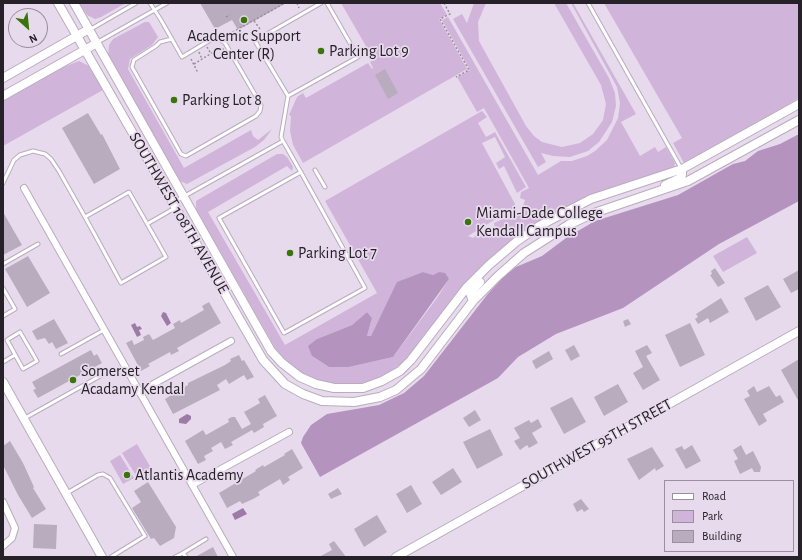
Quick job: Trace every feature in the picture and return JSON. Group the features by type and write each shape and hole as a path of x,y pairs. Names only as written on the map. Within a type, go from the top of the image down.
{"street":[{"name":"SOUTHWEST 108TH AVENUE","path":"58,3 262,360 285,384 302,394 322,400 341,403 380,397 402,386 421,369 472,301"},
{"name":"SOUTHWEST 108TH AVENUE","path":"74,3 271,351 282,364 293,372 308,381 324,386 344,389 363,388 382,381 400,371 411,360 458,298 486,268 527,234 575,206 612,191 682,169"},
{"path":"3,78 89,29"},
{"path":"3,96 97,43"},
{"path":"643,196 655,188 680,178 682,175 682,169 799,104"},
{"path":"486,268 484,278 470,293 472,301 517,258 556,232 594,213 643,196 666,190 695,178 799,120"},
{"path":"24,188 233,557"},
{"name":"SOUTHWEST 95TH STREET","path":"396,557 799,331"},
{"path":"139,392 231,341"},
{"path":"3,382 102,557"},
{"path":"192,486 289,432"},
{"path":"3,502 15,528 13,536 3,546"}],"lane":[{"path":"89,29 136,3"},
{"path":"150,3 154,11 172,39 182,57 212,39 224,41 261,105 260,111 256,116 186,156 181,154 132,67 134,60 160,42 172,39"},
{"path":"97,43 167,3"},
{"path":"301,172 219,218 284,334 366,288 301,172 283,141 280,132 288,96 256,40 321,3"},
{"path":"288,96 358,57 328,3"},
{"path":"588,3 679,161 682,169"},
{"path":"147,224 174,206 184,196 283,141"},
{"path":"3,184 13,163 20,155 31,151 42,153 51,159 59,171 84,217 121,283 166,257 129,192 84,217"},
{"path":"315,170 325,187"},
{"path":"3,264 38,244"},
{"path":"3,288 15,309 3,316"},
{"path":"61,354 104,330"},
{"path":"20,332 37,361 23,369 15,355 7,340 20,332"},
{"path":"3,362 15,355"},
{"path":"24,418 109,372"},
{"path":"66,494 98,475 103,474 110,478 145,536 111,557"},
{"path":"175,557 206,539"},
{"path":"183,552 186,557"}],"path":[{"path":"229,34 285,3"},
{"path":"297,3 299,8"},
{"path":"448,3 444,4 450,14 440,19 469,70 456,77"},
{"path":"226,17 230,15"},
{"path":"254,20 260,29"},
{"path":"240,29 245,38"},
{"path":"207,47 211,54"},
{"path":"194,64 225,48"},
{"path":"199,52 202,59"},
{"path":"190,57 198,73"}],"green space":[{"path":"79,3 126,3 95,19 87,15"},
{"path":"341,3 440,3 447,15 439,19 467,69 303,163 293,145 290,131 291,116 289,115 297,97 303,93 306,98 368,63 372,69 373,68 370,62 374,60"},
{"path":"474,3 486,3 478,22 479,41 526,126 534,136 542,142 562,147 580,143 593,134 603,120 606,104 601,85 554,3 566,3 609,78 615,93 616,106 612,122 599,142 588,151 570,157 553,156 541,153 546,162 538,167 453,19 462,14 467,23"},
{"path":"571,3 573,3 636,114 621,122 640,156 655,147 658,152 666,147 675,163 674,168 587,197 537,223 511,241 464,284 406,360 387,375 360,384 339,385 320,382 303,375 291,366 275,348 196,209 196,201 277,154 283,154 287,157 293,167 292,171 287,166 208,212 285,345 377,293 325,201 482,111 487,117 478,123 486,137 495,132 526,187 517,193 504,166 499,169 496,163 505,157 495,137 482,143 515,204 514,208 468,236 473,238 479,233 481,237 495,230 494,223 514,214 520,215 525,200 520,198 521,192 529,188 484,108 477,112 457,77 470,70 442,20 448,17 538,175 561,161 572,161 587,156 607,140 618,118 620,103 617,87","holes":["423,272 433,275 439,272 449,279 437,298 393,357 349,367 329,367 312,356 317,339 352,325 367,312 372,318 367,336 371,336 398,282"]},
{"path":"604,3 799,3 799,98 742,132 684,163 673,143 682,138"},
{"path":"145,22 149,22 158,37 152,45 130,59 128,69 184,168 251,130 253,136 258,140 272,129 264,140 255,147 187,184 180,181 108,55 109,45 113,39"},
{"path":"79,61 89,66 103,90 3,146 3,100 61,68"},
{"path":"747,237 757,253 723,272 713,256"},
{"path":"137,444 151,468 137,477 122,453"},
{"path":"120,455 134,478 123,484 110,461"}],"shaded area":[{"path":"799,134 799,201 719,244 623,308 556,334 518,357 498,378 320,477 301,443 311,425 327,414 379,405 404,393 424,376 487,295 504,276 516,267 542,256 566,238 595,221 678,195 733,164 745,161 758,151 780,144"},
{"path":"423,272 433,275 439,272 445,273 449,279 393,357 349,367 329,367 312,356 308,346 317,339 352,325 367,312 372,318 367,336 371,336 397,282"},
{"path":"163,312 166,313 171,323 167,326 161,316"},
{"path":"135,323 137,327 140,326 142,329 139,330 141,335 137,337 131,325"},
{"path":"187,414 191,416 191,419 186,424 179,423 179,419"},
{"path":"243,508 247,514 235,520 232,514"}],"building":[{"name":"Academic Support Center (R)","path":"200,3 286,3 238,30 232,20 215,29"},
{"path":"385,69 398,93 388,99 375,75"},
{"path":"88,113 101,135 102,134 120,169 94,184 62,128"},
{"path":"3,212 22,245 3,255"},
{"path":"28,256 50,293 27,307 5,269"},
{"path":"715,268 725,283 718,287 710,275 712,274 711,271"},
{"path":"799,270 799,289 791,293 783,279"},
{"path":"768,285 781,307 756,321 744,298"},
{"path":"721,298 729,312 710,323 708,318 698,324 695,319 698,317 696,314"},
{"path":"209,302 221,323 177,348 179,351 171,355 170,352 148,364 150,366 141,371 126,343 132,340 134,345 144,340 143,337 149,334 153,340 175,328 173,324 180,320 181,323 204,310 202,306"},
{"path":"54,319 68,343 56,349 52,342 49,344 45,338 37,340 32,331"},
{"path":"628,319 631,324 625,327 623,321"},
{"path":"690,323 705,355 680,367 665,335"},
{"path":"574,345 580,356 571,361 565,350"},
{"path":"647,345 652,353 646,356 660,380 643,390 633,373 643,367 635,351"},
{"path":"91,350 94,356 97,354 102,363 38,398 33,390 36,389 32,382"},
{"path":"549,351 553,359 536,369 532,361"},
{"path":"239,355 242,361 244,360 254,377 247,380 244,375 229,384 226,379 217,385 220,390 173,414 165,399 188,385 188,383 225,365 231,361 230,359"},
{"path":"799,359 799,402 781,370"},
{"path":"618,384 628,402 604,416 594,397"},
{"path":"754,386 757,392 769,386 776,397 780,395 784,402 763,414 767,421 759,426 744,399 750,396 747,391"},
{"path":"265,395 277,416 263,424 264,427 254,433 252,430 231,442 233,445 225,449 221,442 211,448 213,451 204,456 206,460 198,464 185,441 203,430 206,435 229,422 228,419 232,417 235,417 242,429 251,424 244,412 260,403 258,399"},
{"path":"572,397 586,422 564,434 550,408"},
{"path":"475,410 481,420 469,427 463,418"},
{"path":"538,419 542,427 532,433 538,443 529,448 527,445 520,450 514,441 520,438 514,428 529,420 531,423"},
{"path":"490,429 503,455 477,469 463,442"},
{"path":"10,441 23,463 34,487 33,488 46,509 32,518 18,495 3,465 3,446"},
{"path":"692,445 701,461 686,469 675,449 682,446 684,450"},
{"path":"741,445 746,455 753,451 761,467 760,472 754,472 752,468 740,474 734,461 738,459 733,450"},
{"path":"652,447 664,466 656,471 655,468 639,480 627,459"},
{"path":"292,449 303,468 288,477 290,480 283,485 280,479 258,492 260,495 253,499 242,504 240,501 227,508 219,493 256,471 255,470 263,465 264,467 285,455 284,454"},
{"path":"453,468 462,482 441,495 432,482"},
{"path":"148,482 176,527 174,538 160,546 154,538 151,539 132,508 141,502 134,491"},
{"path":"411,485 422,504 407,513 396,494"},
{"path":"338,488 342,494 331,499 328,494"},
{"path":"581,499 589,509 584,512 582,509 577,512 573,504"},
{"path":"377,515 387,532 364,547 354,529"},
{"path":"34,524 57,525 56,549 33,548"},
{"path":"334,541 346,557 319,557 332,550 329,544"},
{"path":"213,547 218,557 195,557"}],"place":[{"name":"Academic Support Center (R)","path":"244,20"},
{"name":"Parking Lot 9","path":"321,51"},
{"name":"Parking Lot 8","path":"174,100"},
{"name":"Miami-Dade College Kendall Campus","path":"468,222"},
{"name":"Parking Lot 7","path":"290,253"},
{"name":"Somerset Acadamy Kendal","path":"73,380"},
{"name":"Atlantis Academy","path":"127,475"}]}
